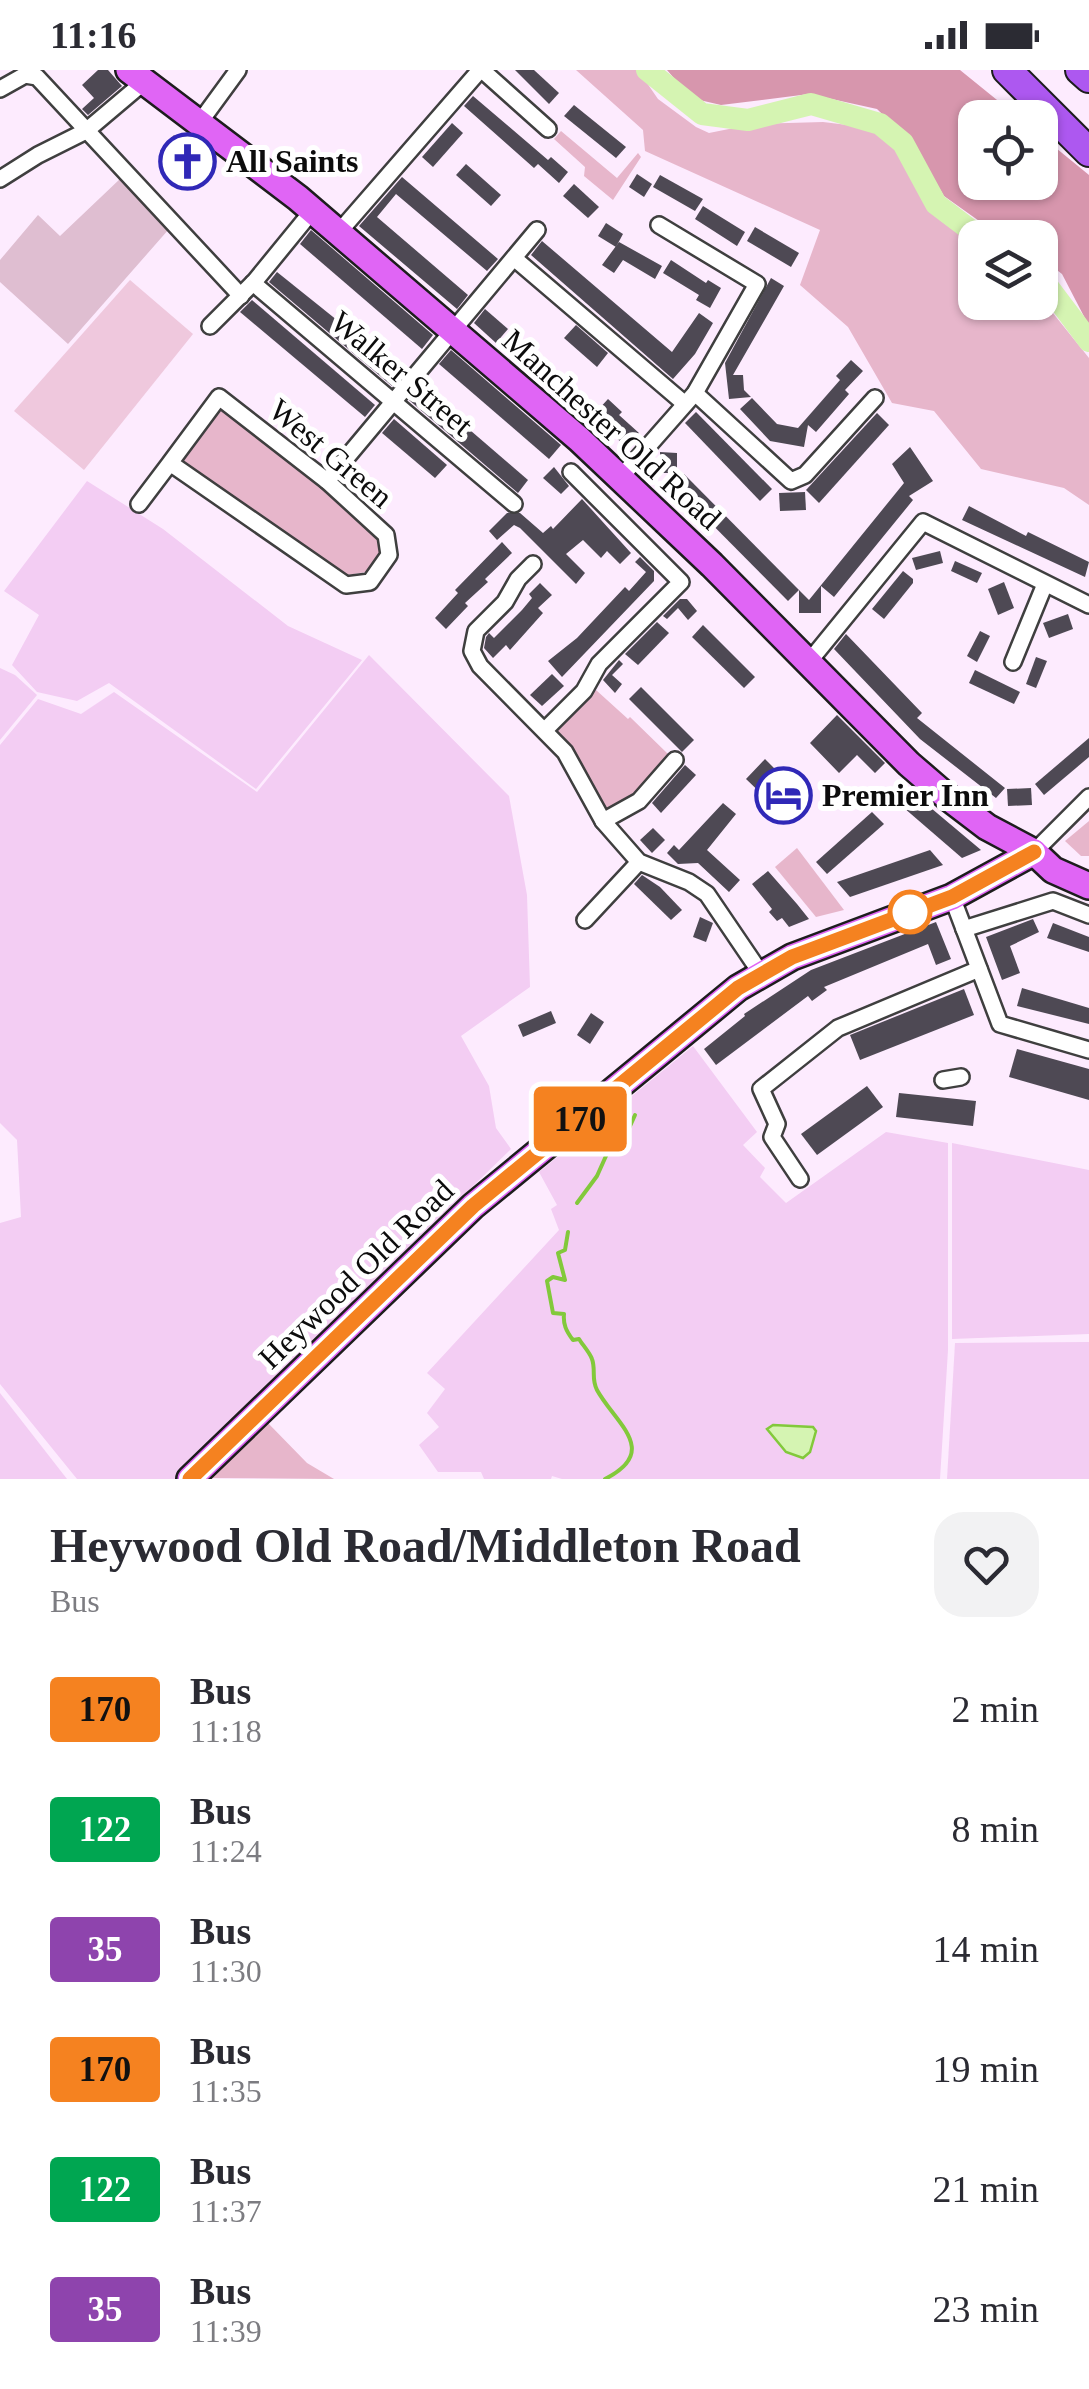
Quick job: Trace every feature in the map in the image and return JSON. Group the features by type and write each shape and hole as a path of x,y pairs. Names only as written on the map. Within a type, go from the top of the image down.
{"highway":[{"path":"1007,70 1089,152"},
{"path":"1014,70 1089,129"},
{"path":"1080,70 1089,78"}],"main road":[{"name":"Manchester Old Road","path":"136,76 313,210 622,477 909,764 945,795 988,827 1034,852 1053,870 1089,886"},
{"name":"Manchester Old Road","path":"1034,852 1089,867"},
{"name":"Heywood Old Road","path":"190,1479 473,1206 738,988 792,957 952,897 1034,852"}],"street":[{"path":"200,122 238,70"},
{"path":"339,232 481,70 548,129"},
{"path":"0,88 26,75 37,77 241,296"},
{"path":"0,178 86,131 136,76"},
{"path":"210,326 253,283 313,210"},
{"path":"622,477 690,398 758,284 659,226"},
{"path":"327,481 537,230"},
{"path":"514,258 791,481 805,475 874,398"},
{"name":"Walker Street","path":"253,283 514,504"},
{"name":"West Green","path":"139,504 170,463 220,397 327,481 386,535 389,555 370,582 346,584 170,463"},
{"path":"546,730 584,691 599,664 681,582 571,472"},
{"path":"808,663 922,522 1089,605"},
{"path":"534,564 476,631 472,651 490,676 546,730 573,764 603,821 638,862 689,882 707,894 762,974"},
{"path":"1013,662 1045,584"},
{"path":"603,821 639,801 675,760"},
{"path":"1034,852 1089,797"},
{"path":"585,920 638,862"},
{"path":"952,897 1000,1024 1089,1050"},
{"path":"964,929 1053,900 1089,914"},
{"path":"800,1179 772,1137 777,1124 761,1089 838,1028 979,969"},
{"path":"944,1080 961,1077"}],"shaded area":[{"path":"576,70 638,70 658,99 709,133 754,124 823,122 881,132 897,147 927,203 941,221 958,233 958,320 1058,319 1089,358 1089,505 1064,488 981,469 934,411 892,403 848,327 800,285 820,230 645,151 643,130"},
{"path":"667,70 960,70 997,100 958,100 958,200 1058,200 1058,150 1089,175 1089,326 1058,271 1058,220 978,220 944,196 913,144 877,109 809,94 721,105 691,98"},
{"path":"561,131 617,178 638,153 641,157 613,200 584,176 585,167 554,139"},
{"path":"121,178 169,229 68,344 0,282 0,260 38,215 60,236"},
{"path":"130,280 193,334 84,470 14,411"},
{"path":"223,403 380,531 386,548 366,572 347,575 179,459"},
{"path":"87,481 163,529 288,626 362,660 256,789 109,683 77,701 37,692 12,665 39,615 4,591"},
{"path":"369,655 509,796 527,895 530,987 461,1036 489,1086 496,1128 511,1149 179,1479 77,1479 0,1384 0,1223 21,1217 17,1140 0,1123 0,745 38,699 81,714 114,692 257,792"},
{"path":"0,668 15,675 37,695 0,740"},
{"path":"596,690 630,717 670,759 635,799 604,817 553,730"},
{"path":"1089,821 1089,856 1081,856 1065,841"},
{"path":"797,848 844,910 816,917 775,867"},
{"path":"693,1046 757,1132 743,1145 765,1168 760,1177 786,1203 886,1132 948,1143 948,1350 940,1479 484,1479 481,1472 438,1472 419,1445 439,1427 427,1413 445,1389 427,1373 559,1230 551,1209 557,1205 539,1172"},
{"path":"952,1143 1089,1170 1089,1334 952,1339"},
{"path":"1089,1342 1089,1479 947,1479 955,1343"},
{"path":"0,1393 67,1479 0,1479"},
{"path":"268,1423 307,1463 334,1479 212,1478"},
{"path":"773,1425 813,1427 816,1431 810,1452 803,1458 786,1452 767,1429"}],"building":[{"path":"98,70 108,70 122,86 88,115 82,109 94,98 82,85"},
{"path":"515,70 534,70 559,93 549,104"},
{"path":"473,96 548,160 551,157 568,172 559,183 538,164 534,168 464,106"},
{"path":"574,105 626,147 616,158 564,116"},
{"path":"452,123 463,133 433,167 422,157"},
{"name":"All Saints","path":"174,135 215,171 200,187 160,151"},
{"path":"466,164 501,195 491,206 456,175"},
{"path":"637,174 652,184 644,197 629,187"},
{"path":"660,175 703,199 695,211 653,187"},
{"path":"402,177 498,259 487,271 396,194 377,217 468,295 457,309 359,226"},
{"path":"574,184 599,207 588,218 563,196"},
{"path":"703,206 745,232 737,246 695,219"},
{"path":"606,223 623,234 616,247 598,236"},
{"path":"755,227 799,253 791,267 747,241"},
{"path":"311,230 433,335 422,349 300,244"},
{"path":"542,241 672,352 699,313 713,323 695,354 673,379 531,255"},
{"path":"619,242 662,266 655,279 623,260 614,273 602,265"},
{"path":"671,260 721,288 710,308 696,300 699,295 663,273"},
{"path":"277,272 403,373 392,386 269,282"},
{"path":"771,278 784,286 733,375 743,375 744,390 751,397 729,399 725,363"},
{"path":"252,300 375,405 365,417 240,312"},
{"path":"485,309 508,329 496,343 474,323"},
{"path":"576,325 608,353 597,367 564,338"},
{"path":"451,350 561,445 549,459 439,364"},
{"path":"851,360 863,371 816,432 808,425 804,447 770,441 740,409 752,398 777,424 798,428 840,380 836,376"},
{"path":"420,387 528,480 518,493 409,400"},
{"path":"608,399 639,433 626,447 608,430 613,425 597,411"},
{"path":"696,412 772,489 760,501 685,423"},
{"path":"877,413 889,425 819,503 806,490"},
{"path":"394,419 447,465 435,478 382,433"},
{"path":"910,447 933,481 909,496 913,500 834,597 821,586 821,613 799,613 799,590 809,600 904,483 892,464"},
{"path":"660,452 677,453 677,473 660,473"},
{"path":"554,467 569,486 561,494 543,478"},
{"path":"684,474 799,590 788,601 673,485"},
{"path":"805,492 806,510 780,511 779,493"},
{"path":"582,499 631,553 620,564 607,551 601,558 583,540 566,554 585,573 576,584 520,528 514,525 497,540 489,531 507,513 520,513 543,533 551,526 553,529"},
{"path":"969,506 1026,536 1028,532 1089,562 1085,577 962,520"},
{"path":"502,542 512,553 485,579 488,582 465,603 468,606 446,629 435,618 458,593 455,590"},
{"path":"940,551 943,563 916,570 912,558"},
{"path":"640,557 654,571 654,581 562,677 548,661 577,638 625,587 629,591 646,572 635,562"},
{"path":"955,561 982,573 977,583 951,571"},
{"path":"903,571 913,583 884,619 872,609"},
{"path":"1004,582 1014,608 998,615 988,589"},
{"path":"540,583 552,595 538,608 543,613 510,650 506,645 493,658 484,648 486,637 489,633 494,638 522,610 532,598 529,594"},
{"path":"680,599 687,599 697,611 688,620 678,608 667,619 663,616"},
{"path":"1068,614 1073,629 1049,638 1043,623"},
{"path":"657,622 669,633 638,665 625,654"},
{"path":"703,625 755,677 744,688 692,637"},
{"path":"980,631 990,636 977,662 967,656"},
{"path":"846,634 922,713 917,718 1005,788 996,798 920,739 834,649"},
{"path":"1036,657 1047,661 1036,688 1026,684"},
{"path":"619,660 623,664 612,675 622,684 615,693 603,680"},
{"path":"975,670 1020,692 1014,704 969,683"},
{"path":"552,674 564,686 542,706 530,695"},
{"path":"641,687 694,740 682,752 629,699"},
{"path":"837,715 885,763 875,773 857,755 839,773 810,743"},
{"path":"1089,738 1089,757 1044,795 1035,784"},
{"name":"Premier Inn","path":"765,759 783,777 786,774 810,802 791,822 746,779"},
{"path":"685,765 696,775 661,813 652,803"},
{"path":"900,782 981,850 962,858 889,795"},
{"path":"1031,788 1032,805 1008,806 1007,789"},
{"path":"723,803 736,814 707,850 740,880 729,892 698,863 678,864 667,853 674,845 679,850"},
{"path":"872,812 884,824 827,874 816,862"},
{"path":"653,828 665,840 652,853 640,840"},
{"path":"930,850 943,865 850,897 837,882"},
{"path":"768,871 809,919 789,927 769,912 772,909 752,884"},
{"path":"642,875 682,910 671,920 634,884"},
{"path":"700,917 713,923 706,942 693,937"},
{"path":"1033,919 1039,932 1010,946 1020,973 1002,980 986,937"},
{"path":"936,922 951,959 936,965 928,944 824,987 827,990 812,1001 808,996 716,1065 704,1049 744,1014 811,970"},
{"path":"1053,923 1089,937 1089,952 1047,938"},
{"path":"1022,988 1089,1008 1089,1024 1017,1006"},
{"path":"964,989 974,1015 860,1060 850,1035"},
{"path":"551,1011 556,1023 523,1037 518,1025"},
{"path":"591,1013 604,1022 590,1044 577,1035"},
{"path":"1017,1049 1089,1069 1089,1100 1009,1077"},
{"path":"867,1086 883,1107 817,1155 801,1134"},
{"path":"899,1093 976,1101 973,1126 896,1117"}],"waterway":[{"path":"647,70 702,114 748,120 811,104 880,124 903,143 936,204 958,221"},
{"path":"1058,300 1089,341"},
{"path":"577,1203 597,1176 610,1147 626,1135 635,1115"},
{"path":"568,1232 565,1250 558,1253 565,1280 553,1277 547,1281 553,1313 564,1314 568,1334 573,1340 579,1339 590,1354 597,1390 629,1436 632,1447 630,1458 605,1479"}],"bus line":[{"name":"170","path":"190,1479 473,1206 738,988 792,957 952,897 1034,852"}],"place":[{"name":"All Saints","path":"187,161"},
{"name":"Premier Inn","path":"783,795"}]}
